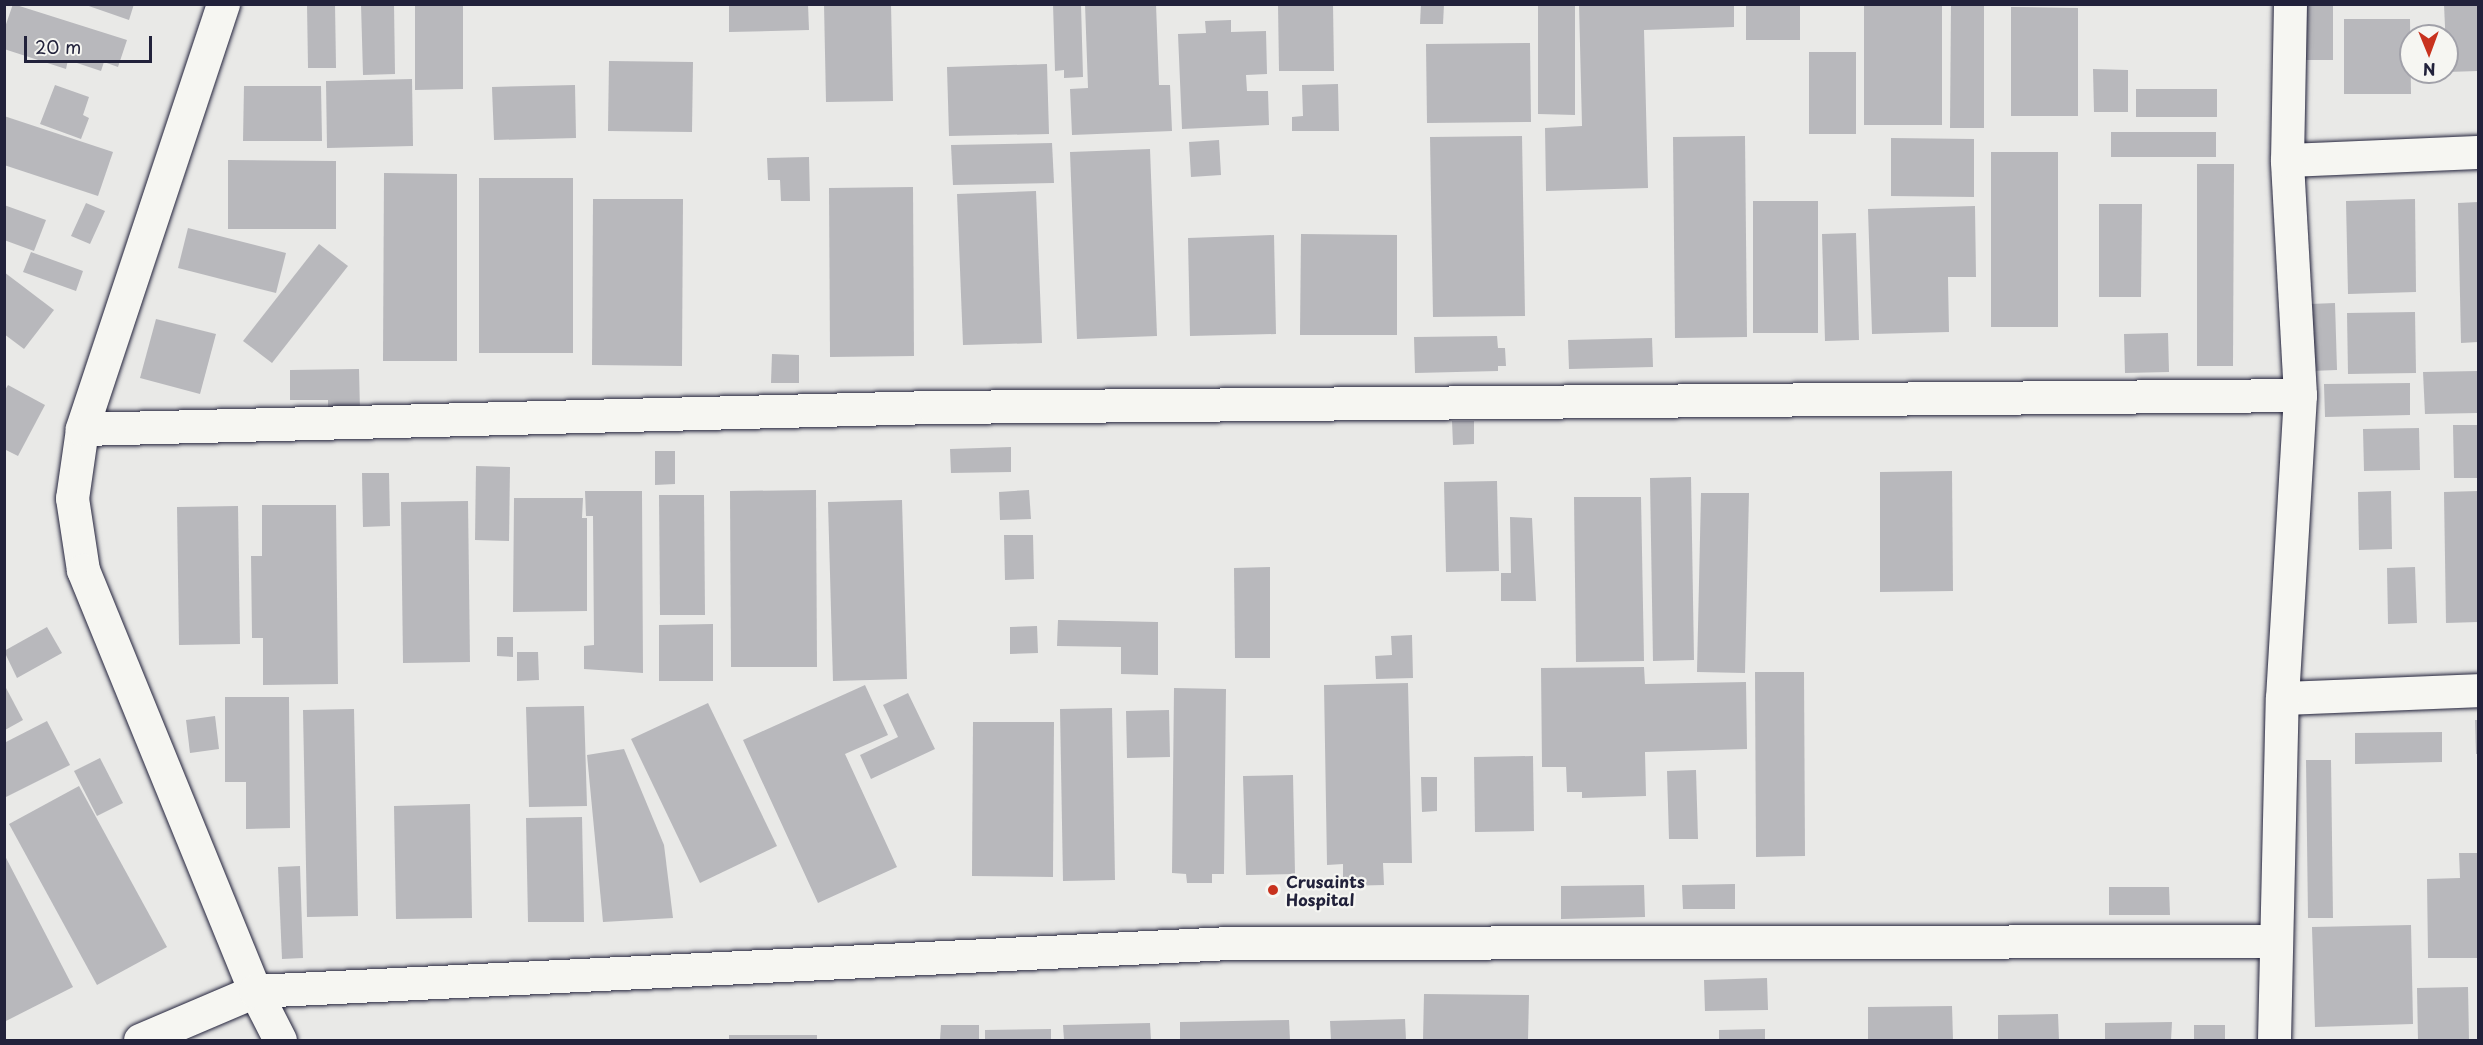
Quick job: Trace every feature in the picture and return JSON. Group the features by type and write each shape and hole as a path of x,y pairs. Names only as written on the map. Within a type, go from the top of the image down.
{"street":[{"path":"223,4 82,429 72,498 83,570 255,991 280,1041"},
{"path":"2274,1041 2282,698 2300,395 2287,160 2290,4"},
{"path":"2287,160 2478,152"},
{"path":"82,429 934,406 2300,395"},
{"path":"2282,698 2478,690"},
{"path":"140,1041 255,991 1231,943 2276,941"}],"building":[{"path":"13,4 127,40 118,67 104,62 101,71 68,60 66,69 4,49 4,30"},
{"path":"83,4 134,4 129,20"},
{"path":"307,4 335,4 336,68 308,68"},
{"path":"361,4 394,4 395,74 363,75"},
{"path":"415,4 463,4 463,89 415,90"},
{"path":"729,4 808,4 809,30 729,32"},
{"path":"824,4 891,4 893,101 826,102"},
{"path":"1053,4 1081,4 1083,77 1064,78 1064,70 1055,71"},
{"path":"1085,4 1156,4 1159,85 1170,85 1172,131 1072,135 1070,89 1088,88"},
{"path":"1278,4 1333,4 1334,71 1279,71"},
{"path":"1421,4 1444,4 1443,24 1420,24"},
{"path":"1538,4 1575,4 1575,115 1538,114"},
{"path":"1579,4 1734,4 1734,27 1644,30 1648,188 1546,191 1545,128 1582,126"},
{"path":"1746,4 1800,4 1800,40 1746,40"},
{"path":"1864,4 1942,4 1942,125 1864,125"},
{"path":"1951,4 1984,4 1984,128 1950,128"},
{"path":"2299,4 2333,4 2333,60 2299,60"},
{"path":"2444,4 2478,4 2478,71 2459,72 2459,24 2445,24"},
{"path":"2011,7 2078,8 2078,116 2011,116"},
{"path":"2344,19 2410,19 2410,24 2399,24 2399,84 2411,84 2411,94 2344,94"},
{"path":"1231,20 1231,32 1266,31 1267,74 1246,75 1247,91 1268,91 1269,125 1182,129 1178,34 1206,33 1205,21"},
{"path":"1530,43 1531,122 1427,123 1426,44"},
{"path":"1809,52 1856,52 1856,134 1809,134"},
{"path":"609,61 693,62 692,132 608,131"},
{"path":"1047,64 1049,134 949,136 947,67"},
{"path":"2093,69 2128,70 2128,112 2094,112"},
{"path":"412,79 413,146 327,148 326,81"},
{"path":"1338,84 1339,131 1292,131 1292,117 1303,116 1302,85"},
{"path":"55,85 89,97 83,115 89,118 81,139 40,124"},
{"path":"575,85 576,138 494,140 492,87"},
{"path":"244,86 321,86 322,141 243,141"},
{"path":"2136,89 2217,89 2217,117 2136,117"},
{"path":"4,116 113,152 98,196 4,165"},
{"path":"2111,132 2216,132 2216,157 2111,157"},
{"path":"1522,136 1525,316 1433,317 1430,137"},
{"path":"1745,136 1747,337 1675,338 1673,137"},
{"path":"1891,138 1974,139 1974,197 1891,196"},
{"path":"1219,140 1221,175 1191,177 1189,142"},
{"path":"1052,143 1054,183 953,185 951,145"},
{"path":"1150,149 1157,336 1077,339 1070,152"},
{"path":"1991,152 2058,152 2058,327 1991,327"},
{"path":"809,157 810,201 781,201 780,180 768,180 767,158"},
{"path":"228,160 336,161 336,229 228,229"},
{"path":"2197,164 2234,164 2233,366 2197,366"},
{"path":"384,173 457,174 457,361 383,361"},
{"path":"479,178 573,178 573,353 479,353"},
{"path":"913,187 914,356 830,357 829,188"},
{"path":"1036,191 1042,343 963,345 957,194"},
{"path":"593,199 683,199 682,366 592,365"},
{"path":"2415,199 2416,292 2348,294 2346,201"},
{"path":"1753,201 1818,201 1818,333 1753,333"},
{"path":"2478,202 2478,342 2461,343 2458,203"},
{"path":"86,203 105,211 90,244 71,236"},
{"path":"2099,204 2142,204 2141,297 2099,297"},
{"path":"4,205 46,220 34,251 4,240"},
{"path":"1975,206 1976,277 1948,277 1949,332 1872,334 1868,209"},
{"path":"188,228 286,253 276,293 178,268"},
{"path":"1856,233 1859,340 1825,341 1822,234"},
{"path":"1301,234 1397,235 1397,335 1300,335"},
{"path":"1274,235 1276,334 1190,336 1188,238"},
{"path":"319,244 348,266 272,363 243,341"},
{"path":"31,252 83,271 76,291 23,272"},
{"path":"4,272 54,310 24,349 4,334"},
{"path":"2335,303 2337,370 2311,371 2310,304"},
{"path":"2415,312 2416,373 2348,374 2347,313"},
{"path":"156,319 216,334 200,394 140,378"},
{"path":"2168,333 2169,372 2125,373 2124,334"},
{"path":"1497,336 1498,348 1505,348 1506,366 1498,366 1498,371 1415,373 1414,337"},
{"path":"1652,338 1653,367 1569,369 1568,340"},
{"path":"772,354 799,355 799,383 771,383"},
{"path":"359,369 360,411 328,412 328,400 290,400 290,370"},
{"path":"2478,371 2478,413 2425,414 2423,372"},
{"path":"2410,383 2410,415 2325,417 2324,384"},
{"path":"8,385 45,405 18,456 4,449 4,392"},
{"path":"1452,421 1474,421 1474,444 1453,445"},
{"path":"2453,425 2478,425 2478,478 2454,478"},
{"path":"2419,428 2420,470 2364,471 2363,429"},
{"path":"1011,447 1011,472 951,473 950,449"},
{"path":"655,451 675,451 675,484 655,485"},
{"path":"476,466 510,467 509,541 475,540"},
{"path":"1952,471 1953,591 1880,592 1880,472"},
{"path":"362,473 389,473 390,526 363,527"},
{"path":"1691,477 1694,660 1653,661 1650,478"},
{"path":"1497,481 1499,571 1446,572 1444,482"},
{"path":"816,490 817,667 731,667 730,491"},
{"path":"1029,490 1031,519 1000,520 999,492"},
{"path":"585,491 642,491 643,673 584,669 584,646 594,645 593,516 586,516"},
{"path":"2391,491 2392,549 2359,550 2358,492"},
{"path":"2478,491 2478,622 2446,623 2444,492"},
{"path":"1701,493 1749,493 1745,673 1697,672"},
{"path":"659,495 704,495 705,615 660,615"},
{"path":"1574,497 1641,497 1644,661 1576,662"},
{"path":"514,498 583,498 582,518 587,518 587,611 513,612"},
{"path":"902,500 907,679 833,681 828,502"},
{"path":"468,501 470,662 403,663 401,502"},
{"path":"262,505 336,505 338,684 263,685 263,638 252,638 251,556 262,556"},
{"path":"238,506 240,644 179,645 177,507"},
{"path":"1510,517 1532,518 1536,601 1501,601 1501,573 1511,573"},
{"path":"1004,535 1033,535 1034,579 1005,580"},
{"path":"1270,567 1270,658 1235,658 1234,568"},
{"path":"2415,567 2417,623 2388,624 2387,568"},
{"path":"1058,620 1158,622 1158,675 1121,674 1121,647 1057,646"},
{"path":"713,624 713,681 659,681 659,625"},
{"path":"1037,626 1038,653 1010,654 1010,627"},
{"path":"47,627 62,653 17,678 4,651"},
{"path":"1412,635 1413,678 1376,679 1375,656 1392,655 1391,636"},
{"path":"497,637 513,637 513,657 497,656"},
{"path":"517,652 538,652 539,680 517,681"},
{"path":"1644,667 1645,684 1746,682 1747,749 1645,752 1646,796 1582,798 1582,792 1567,792 1566,767 1542,767 1541,668"},
{"path":"1755,672 1804,672 1805,856 1756,857"},
{"path":"1408,683 1412,863 1383,863 1384,885 1343,886 1343,864 1327,865 1324,685"},
{"path":"865,685 888,735 845,754 897,867 818,903 743,740"},
{"path":"5,686 23,720 5,730"},
{"path":"1174,688 1226,689 1224,874 1212,874 1212,883 1187,883 1186,874 1172,873"},
{"path":"908,693 935,749 871,779 860,755 898,737 883,705"},
{"path":"225,697 289,697 290,828 246,829 246,782 225,782"},
{"path":"708,703 777,846 700,883 631,739"},
{"path":"584,706 587,806 529,807 526,707"},
{"path":"1112,708 1115,880 1063,881 1060,709"},
{"path":"354,709 358,916 307,917 303,710"},
{"path":"1169,710 1170,757 1127,758 1126,711"},
{"path":"215,716 219,749 190,753 186,720"},
{"path":"2475,720 2478,720 2478,754 2476,754"},
{"path":"47,721 70,765 4,798 4,743"},
{"path":"973,722 1054,722 1053,877 972,876"},
{"path":"2442,732 2442,762 2355,764 2355,733"},
{"path":"624,749 664,845 673,918 603,922 587,755"},
{"path":"1533,756 1534,831 1475,832 1474,757"},
{"path":"100,758 123,803 97,816 74,771"},
{"path":"2306,760 2331,760 2333,918 2308,918"},
{"path":"1696,770 1698,839 1669,839 1667,771"},
{"path":"1293,775 1295,874 1246,875 1243,776"},
{"path":"1421,777 1437,777 1437,811 1422,812"},
{"path":"79,786 167,947 97,985 9,824"},
{"path":"470,804 472,918 396,919 394,806"},
{"path":"582,817 584,922 528,922 526,818"},
{"path":"2459,853 2478,853 2478,958 2428,958 2427,879 2460,878"},
{"path":"4,854 73,987 4,1022"},
{"path":"300,866 303,958 282,959 278,867"},
{"path":"1735,884 1735,909 1683,909 1682,885"},
{"path":"1644,885 1645,917 1561,919 1561,886"},
{"path":"2109,887 2169,887 2170,915 2109,915"},
{"path":"2411,925 2413,1024 2315,1027 2312,927"},
{"path":"1767,978 1768,1010 1705,1011 1704,980"},
{"path":"2468,987 2469,1040 2418,1040 2417,988"},
{"path":"1424,994 1529,995 1528,1040 1423,1040"},
{"path":"1952,1006 1953,1040 1868,1040 1868,1007"},
{"path":"2058,1014 2059,1040 1998,1040 1998,1015"},
{"path":"1405,1019 1406,1040 1331,1040 1330,1021"},
{"path":"1289,1020 1290,1040 1180,1040 1180,1022"},
{"path":"2172,1022 2171,1040 2105,1040 2105,1023"},
{"path":"1150,1023 1151,1040 1064,1040 1063,1025"},
{"path":"941,1025 979,1025 979,1040 940,1040"},
{"path":"2194,1025 2225,1025 2225,1040 2194,1040"},
{"path":"1051,1029 1051,1040 985,1040 985,1030"},
{"path":"1765,1029 1765,1040 1719,1040 1719,1030"},
{"path":"729,1035 817,1035 817,1040 729,1040"}],"place":[{"name":"Crusaints Hospital","path":"1273,890"}]}
